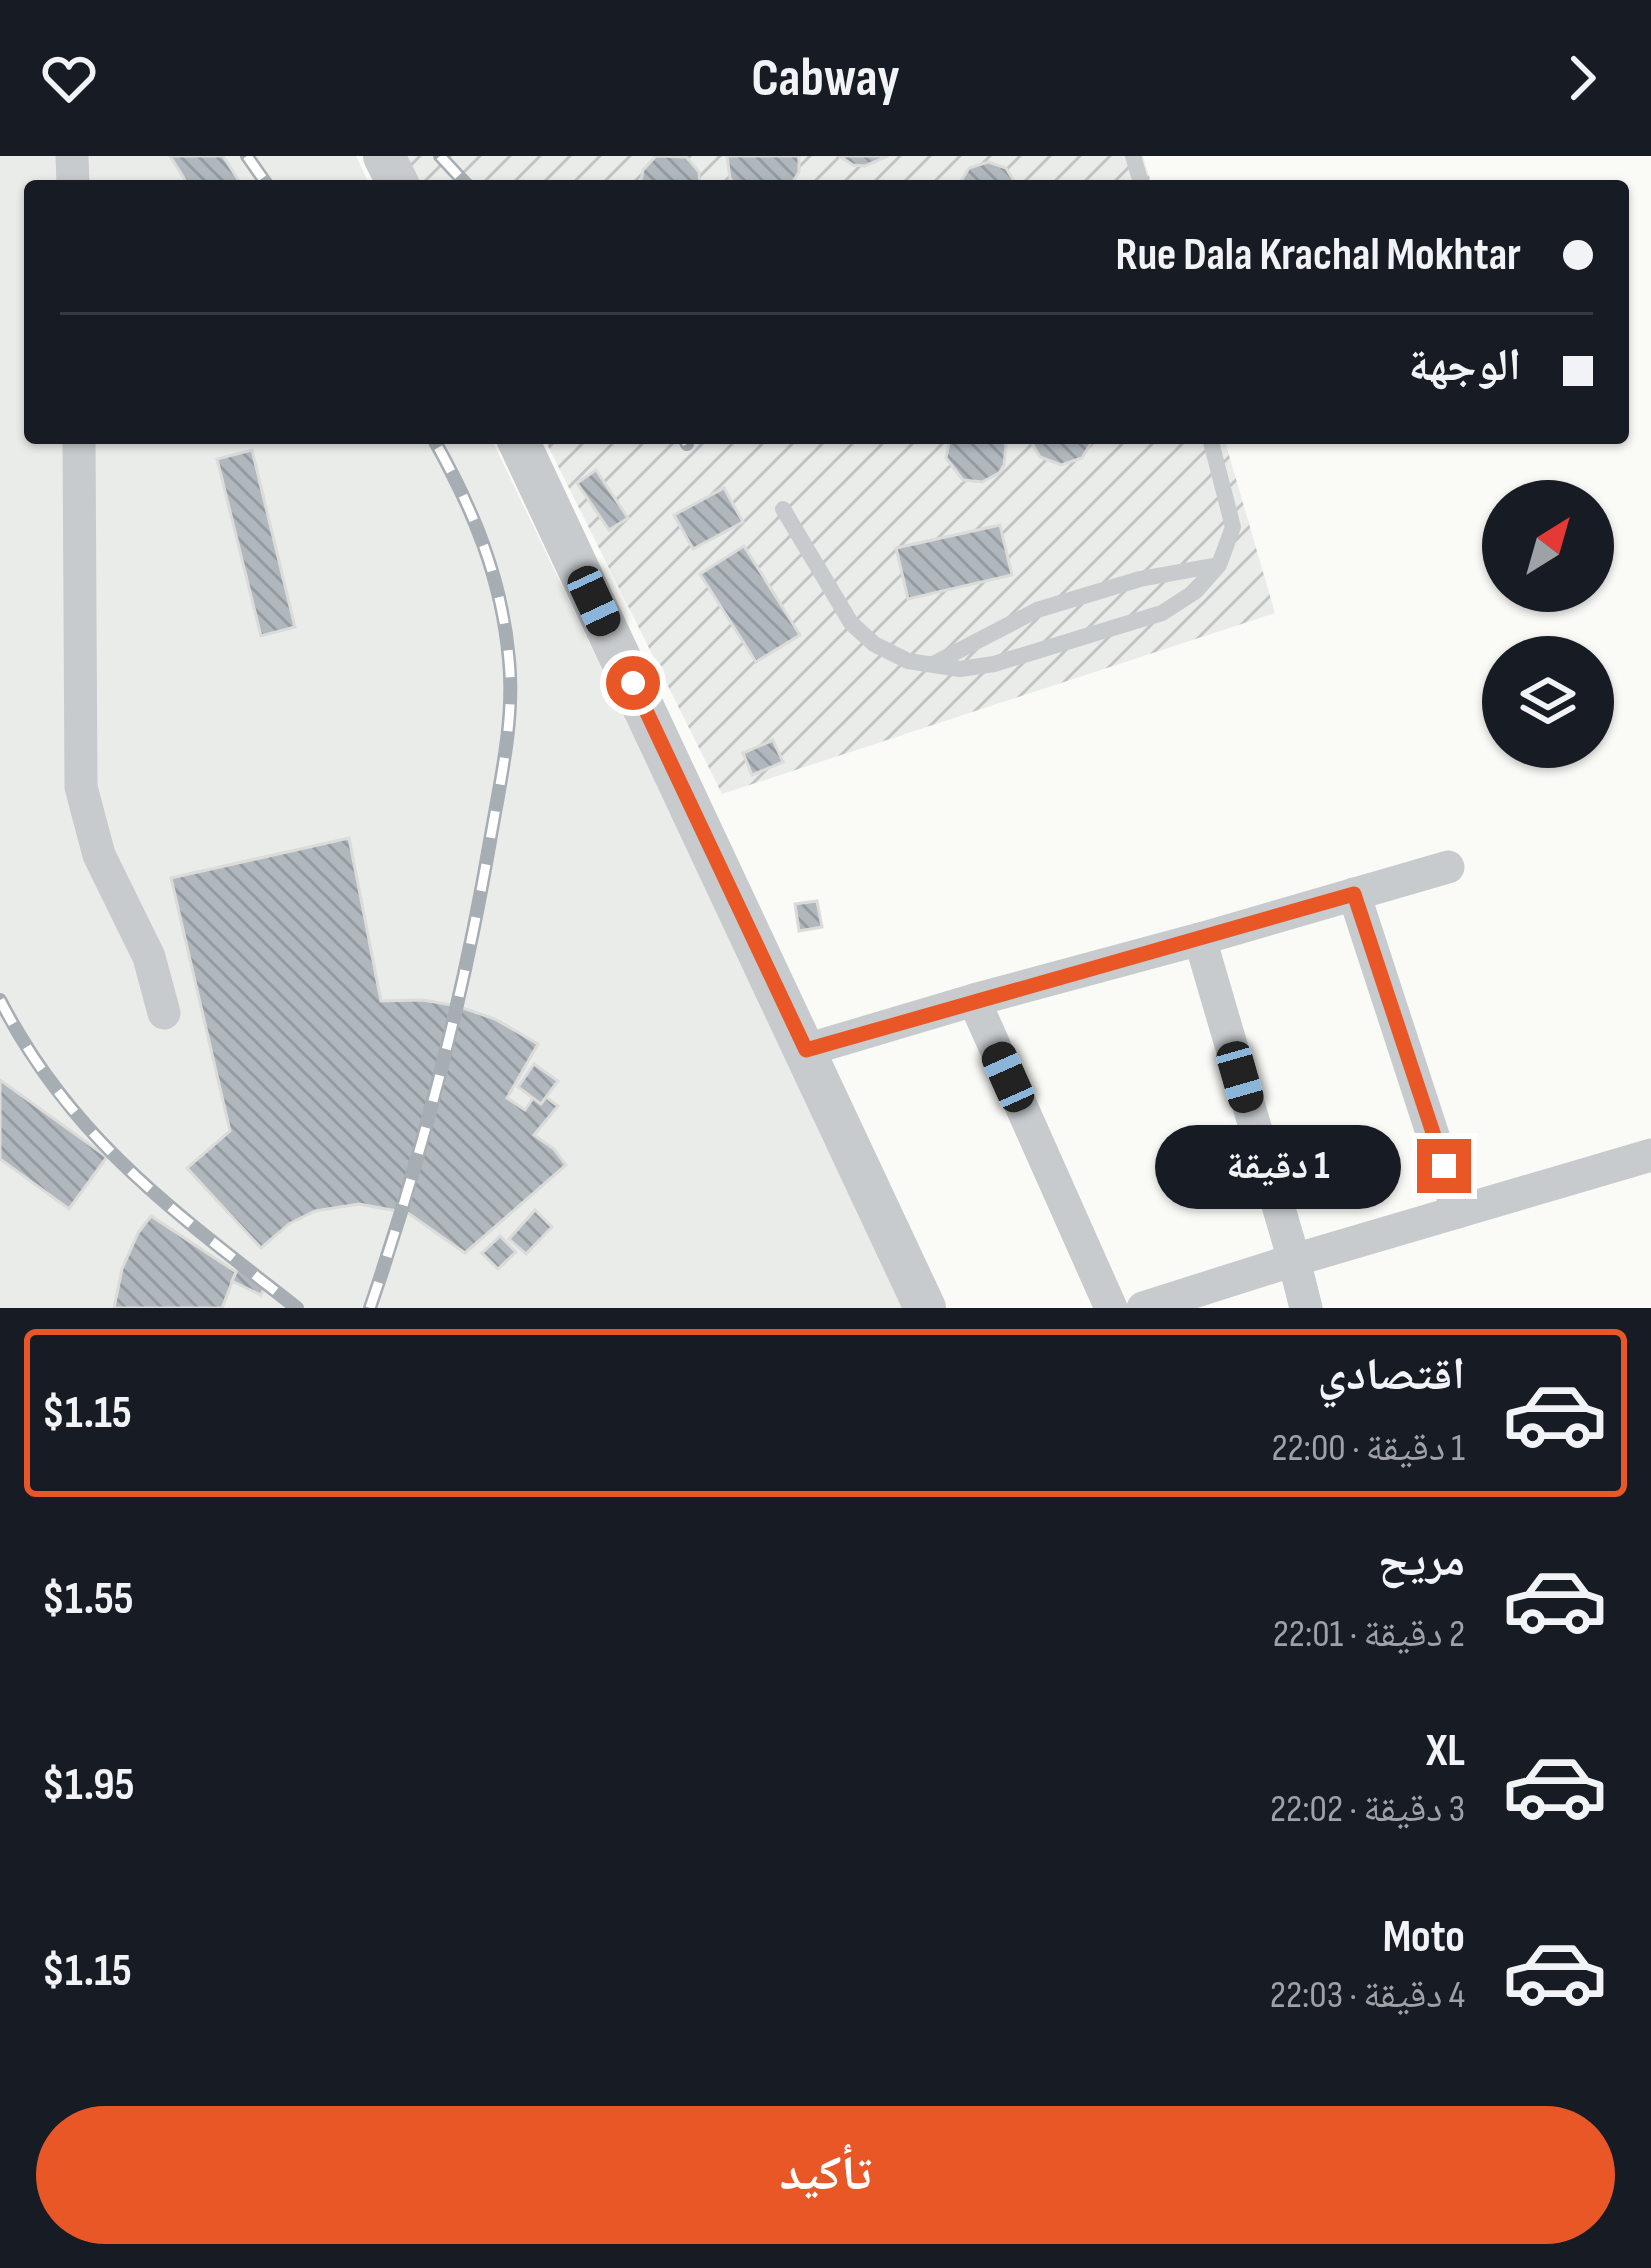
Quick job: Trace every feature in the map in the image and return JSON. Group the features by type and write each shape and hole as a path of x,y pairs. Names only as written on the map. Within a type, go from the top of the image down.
{"street":[{"path":"79,444 81,787 99,855 149,957 164,1013"},
{"path":"521,444 926,1308"},
{"path":"806,1050 1448,867"},
{"path":"1354,894 1459,1212"},
{"path":"1200,939 1306,1308"},
{"path":"974,1000 1111,1308"},
{"path":"1143,1308 1651,1155"}],"lane":[{"path":"784,509 851,622 874,644 908,661 960,669 994,664 1162,613 1196,591 1219,565 1233,527 1212,444"},
{"path":"931,664 1037,610 1140,579 1219,565"}],"shaded area":[{"path":"0,156 356,156 367,180 24,180 24,444 494,444 908,1308 0,1308"},
{"path":"406,156 1143,156 1150,180 416,180"},
{"path":"547,444 1226,444 1275,613 722,794"}],"building":[{"path":"170,156 223,156 238,180 185,180"},
{"path":"656,156 686,157 700,180 641,180 643,170"},
{"path":"727,156 799,156 794,180 730,178"},
{"path":"839,156 888,156 865,166"},
{"path":"988,162 1006,168 1013,180 962,180 969,168"},
{"path":"949,444 1006,446 999,473 982,482 963,480 946,458"},
{"path":"1032,444 1090,444 1082,458 1061,465 1040,457"},
{"path":"252,450 295,627 261,636 217,459"},
{"path":"596,470 628,518 609,530 577,483"},
{"path":"724,488 743,522 693,549 674,515"},
{"path":"1000,525 1012,575 908,599 896,548"},
{"path":"744,546 800,635 756,662 700,574"},
{"path":"773,740 783,762 752,775 743,753"},
{"path":"349,838 381,1001 423,1000 457,1006 495,1019 538,1044 507,1098 525,1110 538,1091 558,1106 534,1135 566,1165 465,1253 408,1213 359,1204 315,1211 289,1224 261,1248 187,1168 230,1131 171,878"},
{"path":"817,901 822,927 799,931 795,904"},
{"path":"534,1064 558,1081 541,1104 518,1087"},
{"path":"0,1080 107,1157 69,1209 0,1159"},
{"path":"535,1210 552,1227 526,1254 509,1239"},
{"path":"151,1216 236,1272 222,1308 114,1308 122,1269"},
{"path":"500,1236 516,1252 498,1269 482,1253"},
{"path":"239,1266 268,1280 261,1295 232,1281"}],"railway":[{"path":"247,156 264,180"},
{"path":"440,156 462,180"},
{"path":"370,1308 424,1135 454,1018 498,796 510,705 505,630 492,572 473,518 436,444"},
{"path":"0,1000 28,1050 94,1134 169,1206 297,1308"}],"route":[{"path":"633,683 806,1050 1354,894 1444,1166"}]}
